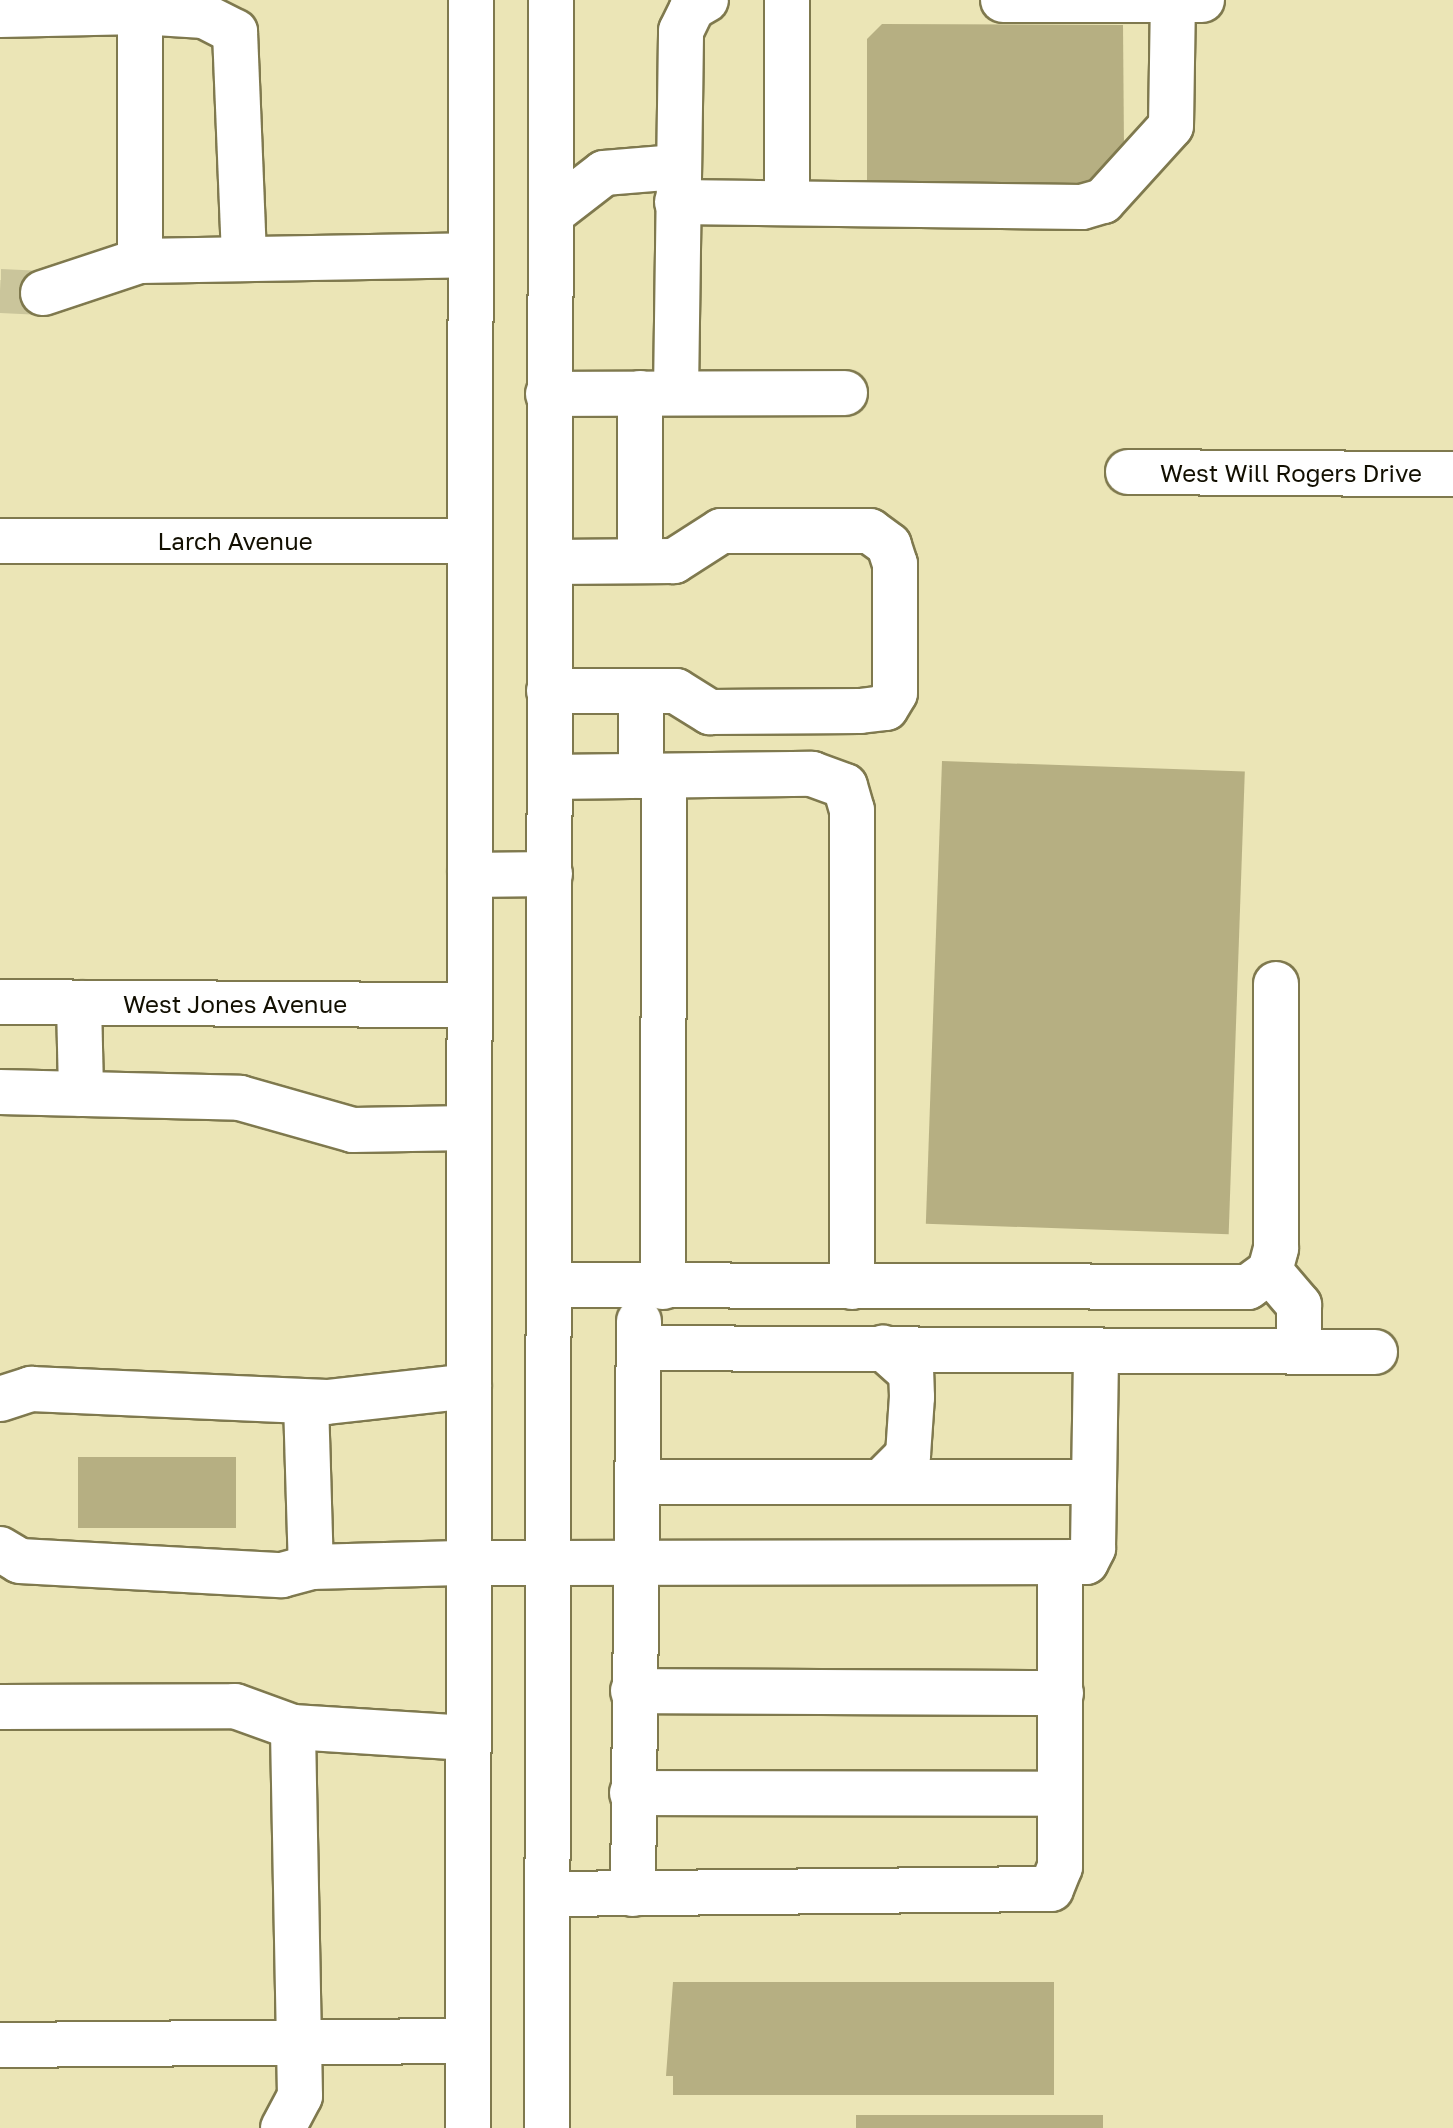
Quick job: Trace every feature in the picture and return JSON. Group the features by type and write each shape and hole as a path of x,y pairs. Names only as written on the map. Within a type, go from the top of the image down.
{"main road":[{"path":"468,2128 471,0"},
{"path":"547,2128 551,0"},
{"path":"640,561 677,184 681,31 692,8 706,0"},
{"path":"787,0 787,203"},
{"path":"551,214 604,173 787,203 1082,207 1103,201 1171,126 1188,1 1003,0"},
{"path":"0,15 140,6 204,16 235,32 244,259"},
{"path":"140,6 140,261"},
{"path":"43,293 140,261 470,255"},
{"path":"548,394 845,393"},
{"name":"West Will Rogers Drive","path":"1128,472 1453,474"},
{"path":"549,691 676,691 710,712 886,708 895,693 895,564 889,545 870,531 721,531 674,561 550,562"},
{"name":"Larch Avenue","path":"0,541 469,541"},
{"path":"633,1894 633,1559 638,1482 640,1348 651,1286 652,776 641,691"},
{"path":"550,777 812,774 845,786 852,810 852,1287"},
{"path":"470,875 550,874"},
{"path":"550,1285 1248,1287 1270,1271 1276,1248 1276,984"},
{"name":"West Jones Avenue","path":"0,1002 469,1005"},
{"path":"79,1003 81,1094"},
{"path":"0,1092 240,1098 353,1130 469,1128"},
{"path":"1270,1271 1299,1305 1299,1352"},
{"path":"640,1348 1375,1352"},
{"path":"882,1481 908,1455 912,1397 911,1373 883,1348"},
{"path":"938,1348 938,1481"},
{"path":"0,1549 20,1561 282,1575 311,1567 633,1559 1060,1566 1086,1562 1093,1548 1096,1350"},
{"path":"0,1399 31,1389 306,1402 469,1386"},
{"path":"306,1402 311,1567"},
{"path":"638,1482 1094,1482"},
{"path":"548,1894 1027,1894 1051,1889 1060,1867 1060,1566"},
{"path":"633,1691 1061,1693"},
{"path":"0,1707 235,1706 293,1727 468,1738"},
{"path":"283,2128 300,2096 293,1727"},
{"path":"632,1793 1060,1794"},
{"path":"0,2045 468,2041"}],"building":[{"path":"882,24 1123,25 1124,149 1077,198 867,195 867,39"},
{"path":"942,761 1245,772 1229,1234 926,1224"},
{"path":"78,1457 236,1457 236,1528 78,1528"},
{"path":"673,1982 1054,1982 1054,2095 673,2095 673,2076 666,2076"},
{"path":"856,2115 1103,2115 1103,2128 856,2128"}],"tunnel":[{"path":"0,291 43,293"}]}
